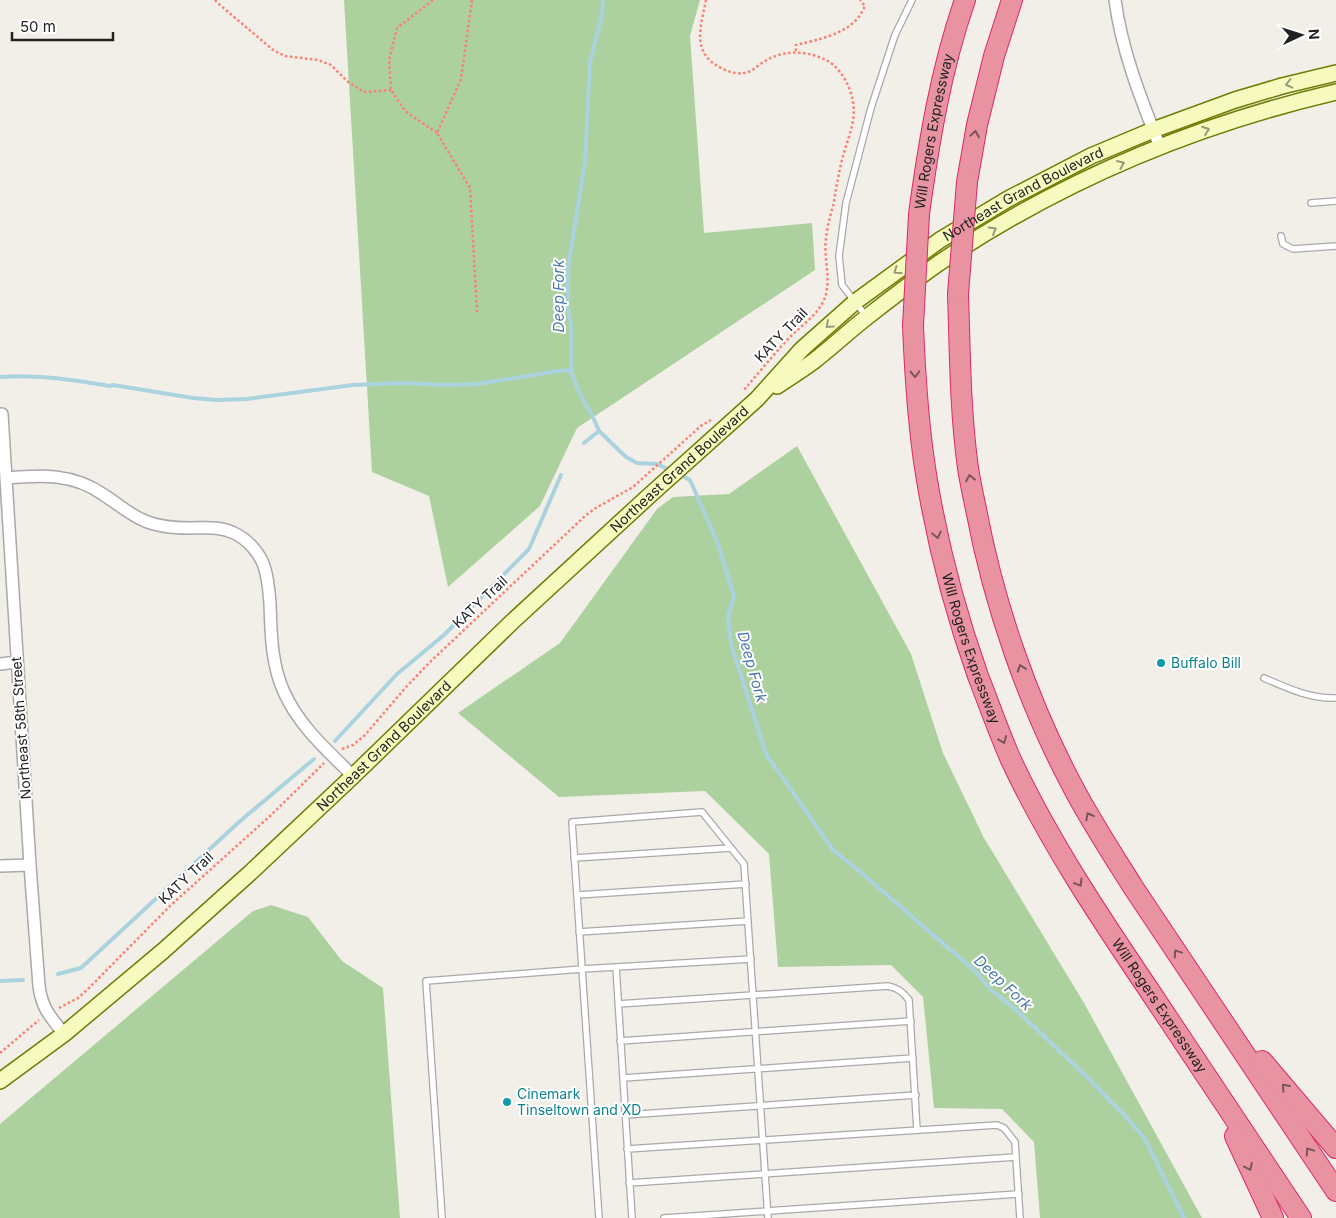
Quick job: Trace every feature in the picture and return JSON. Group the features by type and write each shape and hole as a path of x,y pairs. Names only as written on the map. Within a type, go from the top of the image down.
{"highway":[{"name":"Will Rogers Expressway","path":"965,0 954,30 936,102 927,155 919,214 913,326 916,388 926,473 938,538 952,597 988,703 1015,767 1054,841 1099,914 1301,1218"},
{"path":"1012,0 994,56 979,116 967,182 958,294 961,397 968,468 992,580 1010,638 1048,737 1101,837 1336,1191"},
{"path":"1204,993 1336,1148"},
{"path":"1206,1076 1273,1218"}],"street":[{"path":"1115,0 1124,48 1160,147"},
{"name":"Northeast Grand Boulevard","path":"0,1081 64,1034 163,951 242,880 513,622 650,495 758,399 802,349 855,302 940,240 1008,199 1090,156 1153,130 1235,100 1336,73"},
{"name":"Northeast Grand Boulevard","path":"758,399 814,361 867,317 939,264 1009,220 1082,181 1160,147 1231,121 1301,100 1336,92"},
{"name":"Northeast 58th Street","path":"2,414 39,986 41,999 49,1014 64,1034"},
{"path":"6,478 44,476 66,478 92,488 134,516 147,522 168,527 216,527 234,533 244,539 259,555 266,571 273,650 283,691 306,729 353,776"},
{"path":"0,664 17,662"},
{"path":"0,866 30,865"}],"lane":[{"path":"867,317 842,285 840,256 846,204 871,108 895,35 912,0"},
{"path":"1310,203 1336,202"},
{"path":"1281,236 1284,244 1293,249 1336,246"},
{"path":"1264,678 1295,692 1336,698"},
{"path":"599,1218 572,822 702,812 744,864 768,1218"},
{"path":"574,858 731,848"},
{"path":"577,895 746,884"},
{"path":"579,932 748,921"},
{"path":"442,1218 426,981 751,959"},
{"path":"616,967 632,1218"},
{"path":"618,1004 888,986 896,988 904,993 909,1000 917,1130"},
{"path":"620,1041 911,1021"},
{"path":"623,1078 913,1058"},
{"path":"625,1115 916,1095"},
{"path":"627,1149 997,1125 1004,1128 1015,1142 1020,1218"},
{"path":"630,1183 1016,1157"},
{"path":"664,1218 1018,1194"}],"path":[{"path":"215,0 273,50 285,56 318,60 331,65 347,82 364,92 391,90"},
{"path":"433,0 397,28 389,60 391,90 405,111 437,133 470,188 477,312"},
{"path":"437,133 461,79 472,0"},
{"path":"706,0 699,33 700,46 714,65 724,70 744,73 779,54 796,52 796,45 822,39 838,32 857,19 866,6 860,0"},
{"name":"KATY Trail","path":"739,396 790,337 819,310 828,288 825,249 826,235 841,164 853,120 854,103 841,73 830,62 814,55 796,52"},
{"name":"KATY Trail","path":"0,1052 40,1020 78,998 88,989 170,906 270,816 332,756 339,750 353,745 365,735 430,662 584,517 594,509 633,487 702,425 713,419"}],"green space":[{"path":"344,0 700,0 690,36 704,233 812,223 815,270 577,428 540,506 448,587 429,496 372,472"},
{"path":"797,446 911,654 943,753 984,838 1084,1003 1202,1218 1040,1218 1034,1142 1002,1109 934,1108 923,997 891,965 778,967 769,854 705,791 559,797 458,713 560,643 657,509 673,497 729,494"},
{"path":"271,905 308,917 342,961 383,988 400,1218 0,1218 0,1124 253,911"}],"waterway":[{"name":"Deep Fork","path":"603,0 602,15 590,62 585,161 568,269 571,372 599,431 626,457 637,463 657,464 672,471"},
{"path":"0,377 28,376 55,378 217,400 247,399 353,385 403,383 477,384 565,370 571,372"},
{"path":"584,443 599,431"},
{"name":"Deep Fork","path":"679,474 690,480 718,544 734,596 728,617 731,644 766,754 833,850 975,971 990,989 1015,1009 1085,1075 1127,1118 1145,1139 1184,1218"},
{"path":"335,741 397,674 444,635 529,549 561,475"},
{"path":"58,974 81,968 239,822 314,759"},
{"path":"0,981 23,980"}],"place":[{"name":"Buffalo Bill","path":"1161,663"},
{"name":"Cinemark Tinseltown and XD","path":"507,1102"}]}
